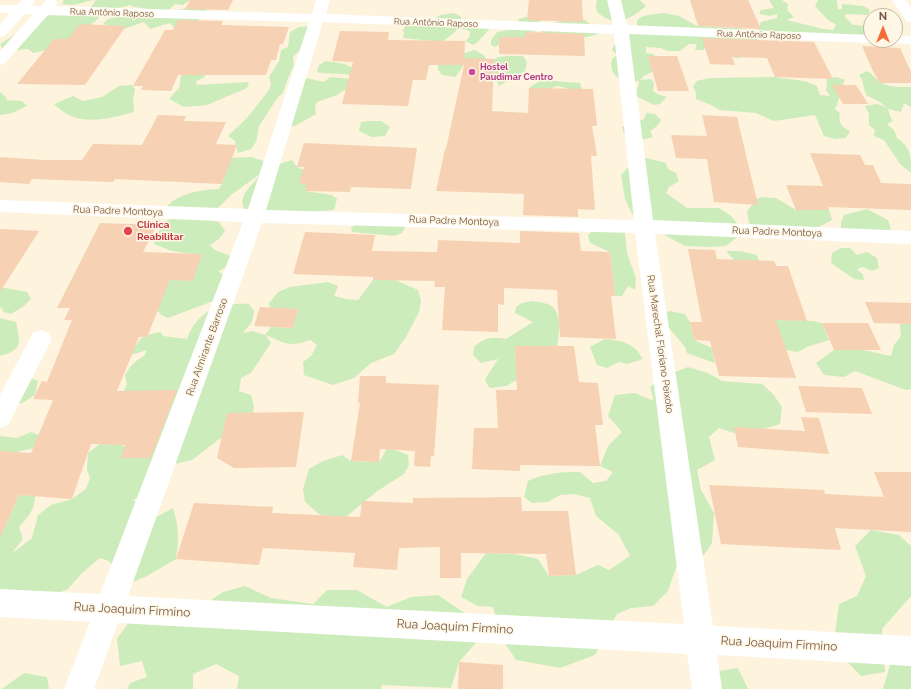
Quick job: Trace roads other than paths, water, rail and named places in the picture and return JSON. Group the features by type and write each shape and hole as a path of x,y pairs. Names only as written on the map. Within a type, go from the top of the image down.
{"street":[{"path":"0,60 53,0"},
{"name":"Rua Marechal Floriano Peixoto","path":"614,0 621,30 644,227 707,689"},
{"path":"899,0 911,18"},
{"path":"0,33 26,5"},
{"name":"Rua Antônio Raposo","path":"0,9 26,5 43,11 319,9 621,30 863,39"},
{"name":"Rua Almirante Barroso","path":"79,689 255,216 319,9"},
{"name":"Rua Padre Montoya","path":"0,206 255,216 644,227 907,237"},
{"path":"0,418 41,339"},
{"name":"Rua Joaquim Firmino","path":"0,603 109,610 700,639 911,652"}],"place":[{"name":"Hostel Paudimar Centro","path":"472,72"},
{"name":"Clínica Reabilitar","path":"128,231"}]}
